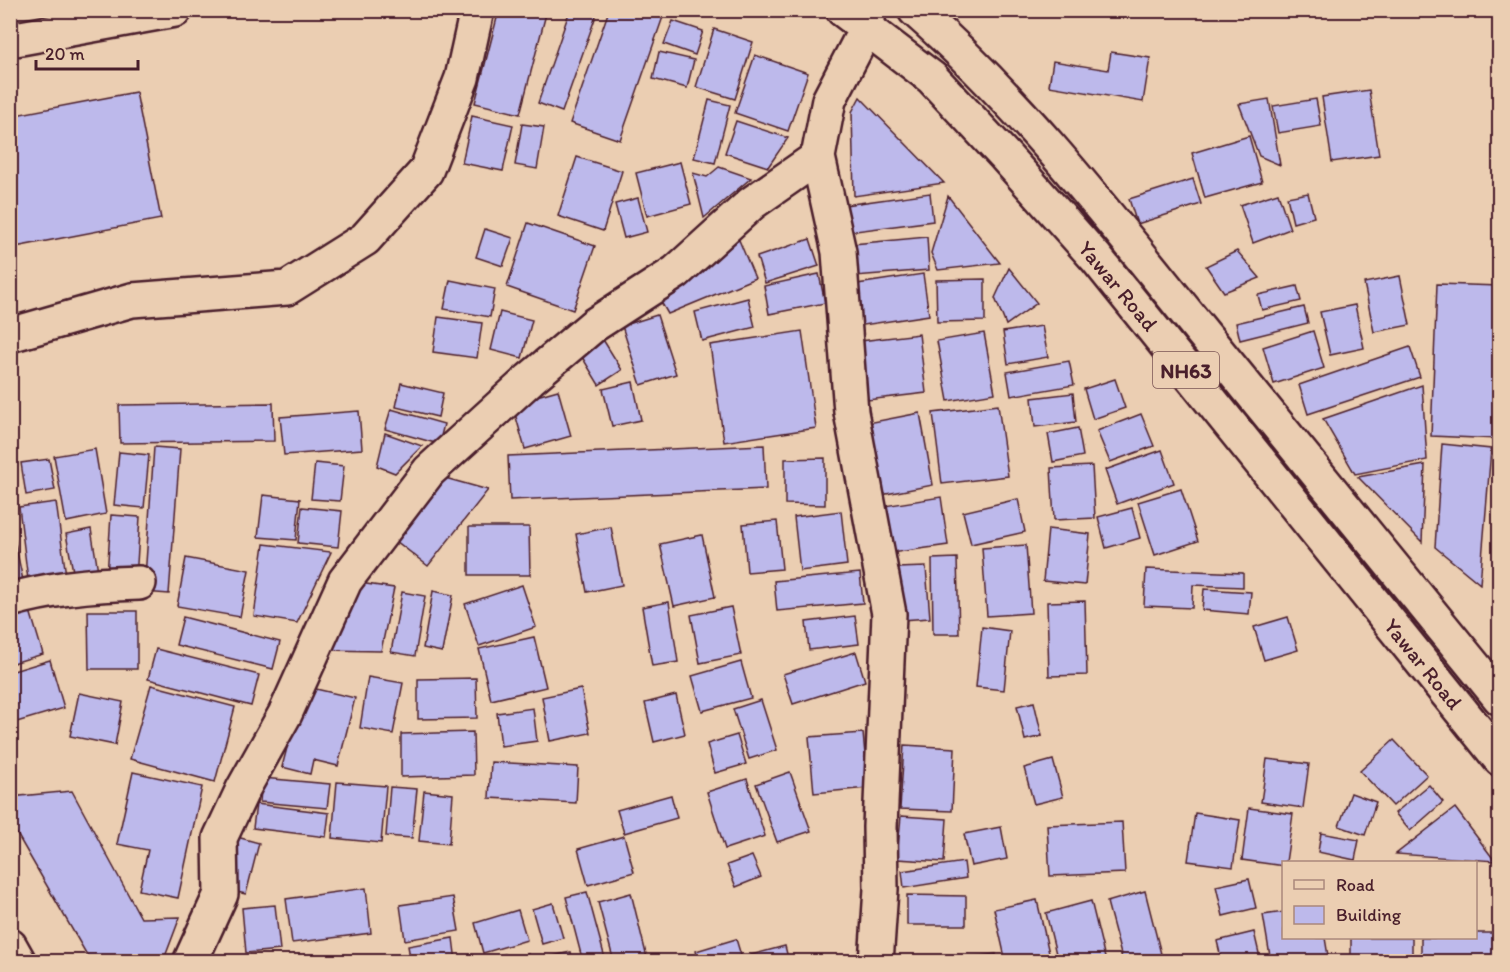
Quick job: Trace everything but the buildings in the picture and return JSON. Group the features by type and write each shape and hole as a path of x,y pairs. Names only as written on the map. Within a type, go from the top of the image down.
{"main road":[{"path":"10,40 175,10"},
{"path":"10,335 132,300 287,288 365,239 426,171 462,78 477,10"},
{"name":"NH63","path":"915,10 1013,105 1105,212 1500,698"},
{"path":"860,16 829,100 818,157 839,252 851,412 889,614 880,827 881,889 876,962"},
{"name":"Yawar Road","path":"860,16 932,78 1096,258 1500,759"},
{"path":"190,962 220,894 220,838 243,789 285,714 345,581 429,471 530,379 594,325 676,272 752,203 818,157"},
{"path":"10,600 27,595 103,584 139,583"},
{"path":"10,946 19,962"}]}
